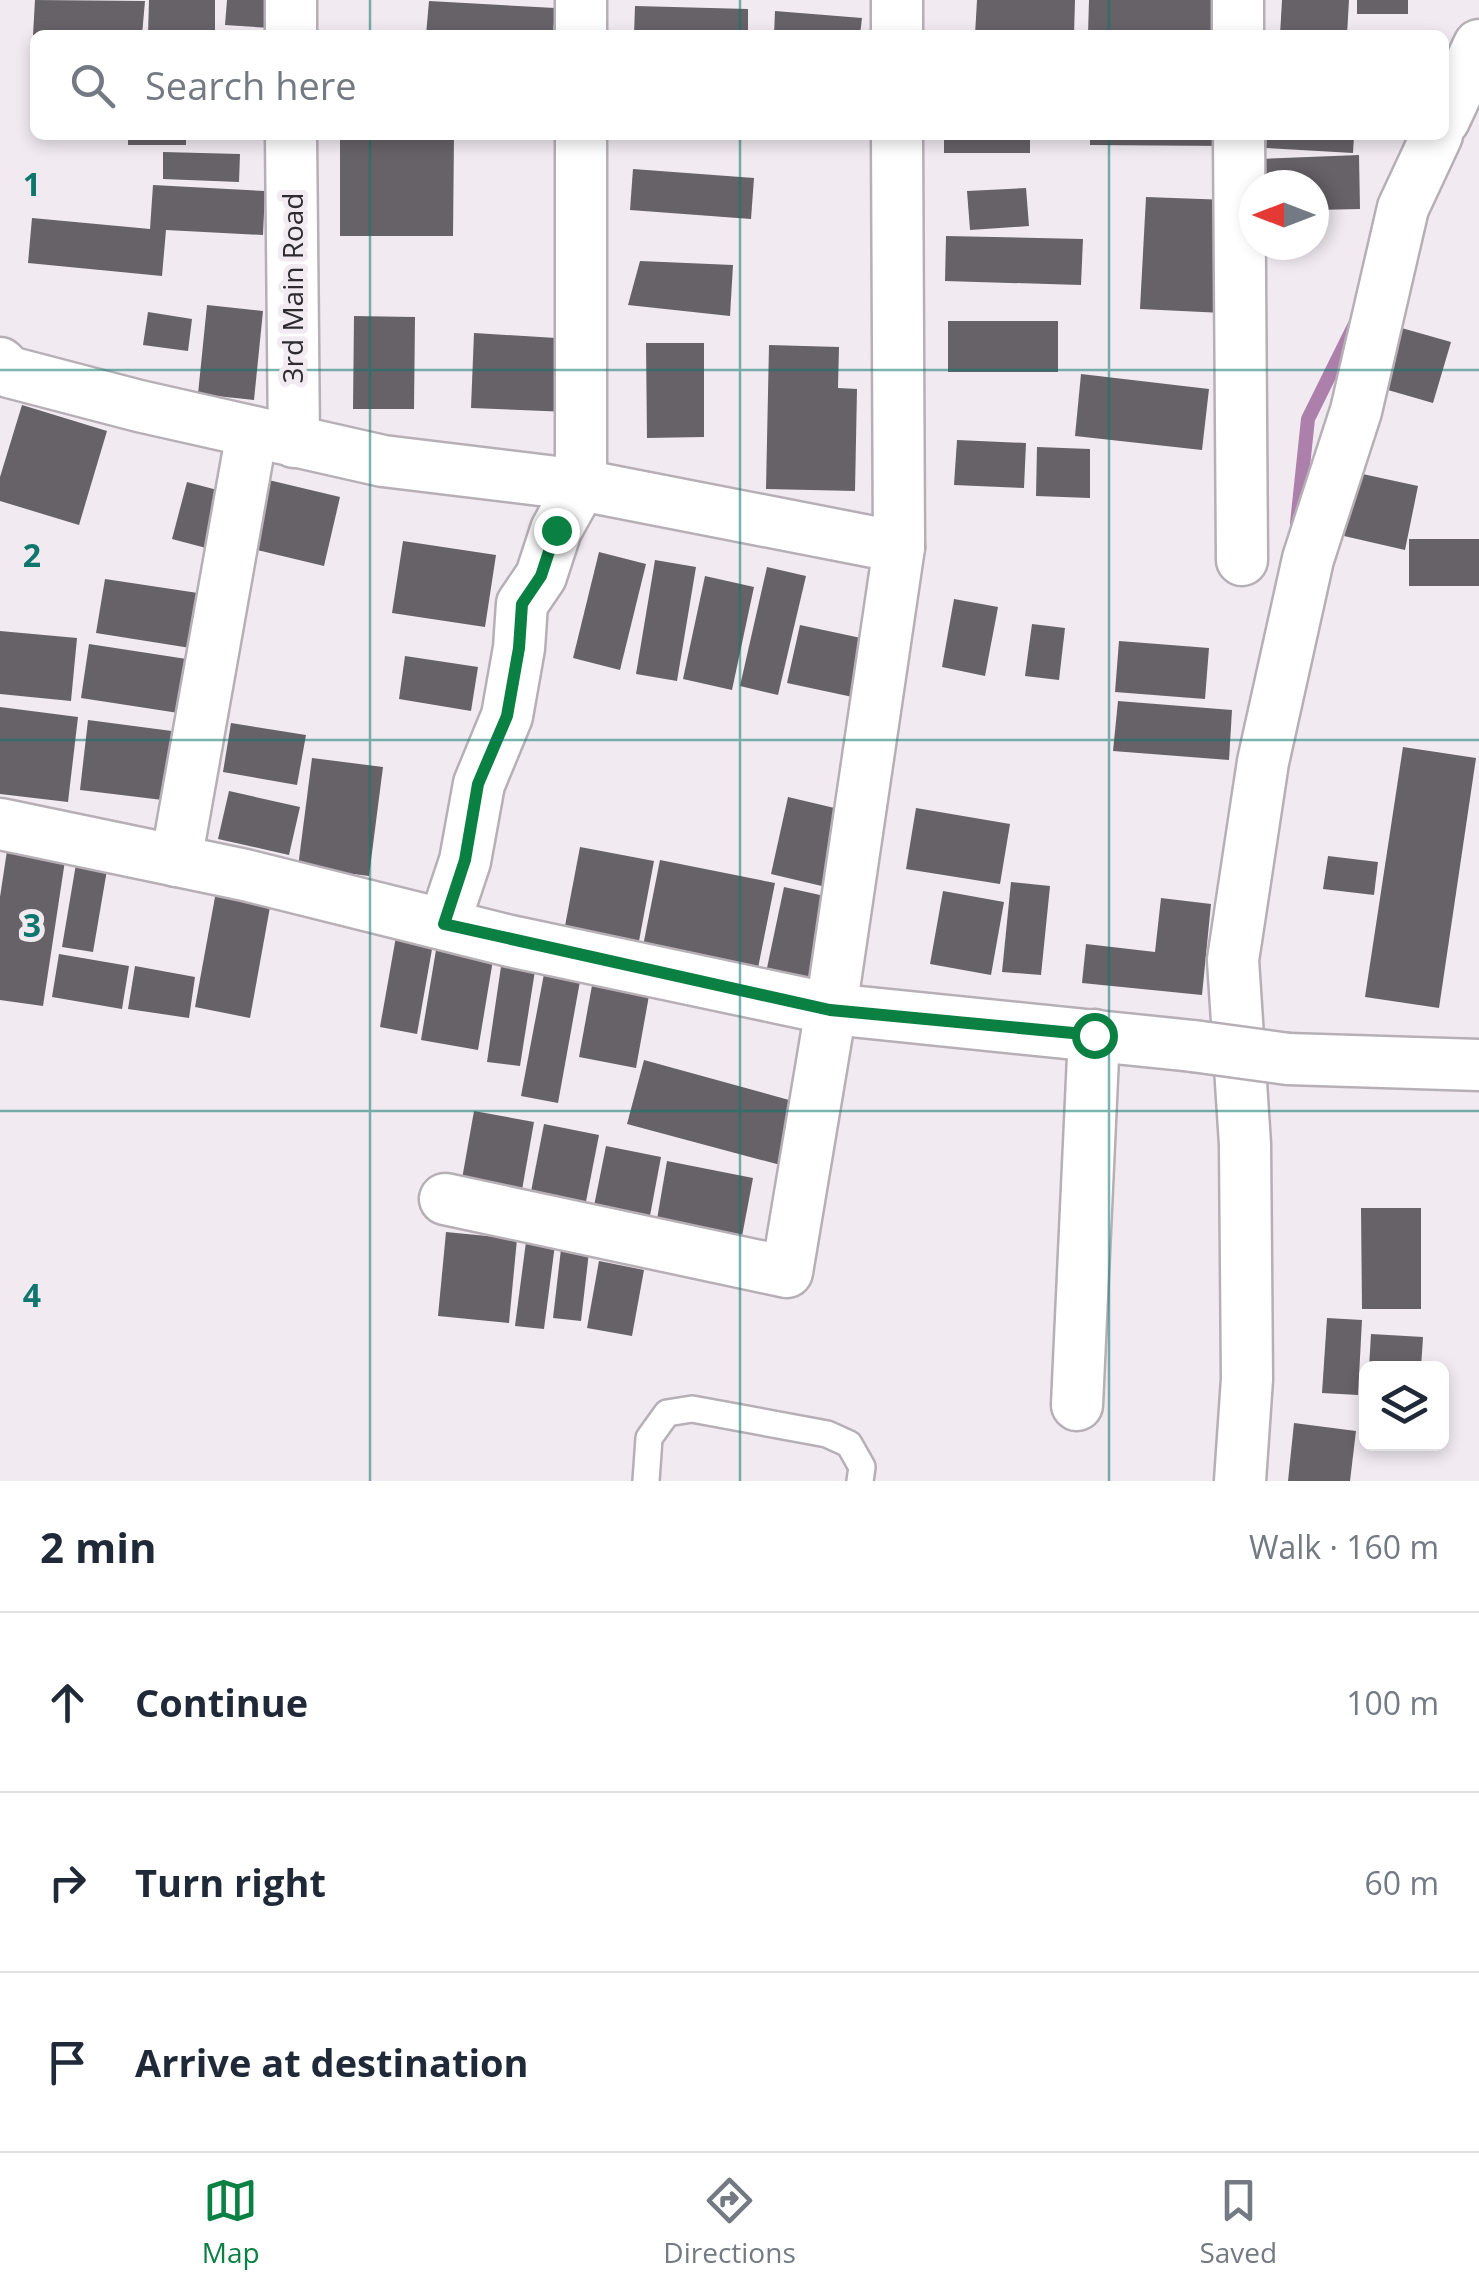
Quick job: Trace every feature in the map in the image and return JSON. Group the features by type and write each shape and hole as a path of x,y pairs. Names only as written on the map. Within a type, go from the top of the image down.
{"street":[{"path":"290,0 291,30"},
{"path":"581,0 581,30"},
{"path":"896,0 897,30"},
{"path":"1238,0 1238,30"},
{"path":"1449,109 1479,45"},
{"name":"3rd Main Road","path":"176,860 273,437 292,140"},
{"path":"444,924 465,860 478,784 507,716 522,604 541,576 556,530 580,484 581,140"},
{"path":"445,1199 787,1272 899,548 897,140"},
{"path":"1239,140 1242,560"},
{"path":"1240,1476 1247,1379 1245,1144 1233,960 1263,762 1308,558 1356,411 1403,208 1435,140"},
{"path":"0,362 9,372 383,461 580,484 899,548"},
{"path":"0,824 176,860 830,1010 1094,1035 1288,1059 1479,1064"},
{"path":"1077,1405 1094,1035"}],"lane":[{"path":"646,1481 649,1438 667,1413 692,1409 827,1434 850,1444 862,1467 860,1481"}],"building":[{"path":"35,0 145,1 142,30 33,30"},
{"path":"149,0 215,0 215,30 148,30"},
{"path":"227,0 272,0 270,28 225,25"},
{"path":"977,0 1075,0 1074,30 975,30"},
{"path":"1089,0 1225,0 1224,30 1088,30"},
{"path":"1282,0 1349,0 1347,30 1280,30"},
{"path":"1357,0 1408,0 1408,14 1357,14"},
{"path":"429,1 555,8 553,30 426,30"},
{"path":"635,6 748,9 748,30 634,30"},
{"path":"775,11 862,18 861,30 774,30"},
{"path":"128,140 186,140 186,145 128,145"},
{"path":"340,140 454,140 453,236 340,236"},
{"path":"944,140 1030,140 1030,153 944,153"},
{"path":"1090,140 1229,140 1229,146 1090,145"},
{"path":"1267,140 1354,140 1353,153 1266,148"},
{"path":"163,152 240,154 239,182 163,179"},
{"path":"1359,155 1360,209 1329,210 1329,170 1260,170 1260,159"},
{"path":"633,169 754,178 751,219 630,210"},
{"path":"153,185 265,191 263,235 166,230 162,276 28,263 32,218 150,229"},
{"path":"1026,188 1029,226 970,230 967,191"},
{"path":"1146,197 1228,200 1223,313 1140,309"},
{"path":"946,236 1083,239 1081,285 945,281"},
{"path":"640,261 733,265 730,316 628,305"},
{"path":"207,305 263,311 254,400 198,394"},
{"path":"148,312 192,319 188,351 143,345"},
{"path":"354,316 415,317 414,409 353,409"},
{"path":"948,321 1058,321 1058,372 948,372"},
{"path":"1391,325 1451,342 1433,403 1374,386"},
{"path":"474,333 572,339 568,412 471,408"},
{"path":"646,343 704,343 704,437 647,438"},
{"path":"769,345 839,347 838,388 857,389 855,491 766,489"},
{"path":"1081,374 1209,389 1202,450 1075,436"},
{"path":"22,405 107,431 79,525 0,501 0,477"},
{"path":"957,440 1026,443 1024,488 954,485"},
{"path":"1037,447 1090,449 1090,498 1036,496"},
{"path":"1358,473 1418,486 1405,550 1344,536"},
{"path":"256,477 340,497 324,566 240,546"},
{"path":"187,482 221,491 206,548 172,539"},
{"path":"1409,539 1479,539 1479,586 1409,586"},
{"path":"403,541 496,555 485,627 392,613"},
{"path":"599,552 646,564 620,670 573,658"},
{"path":"655,560 696,567 677,681 636,674"},
{"path":"767,567 806,576 778,695 740,686"},
{"path":"705,576 754,587 732,690 683,679"},
{"path":"105,579 211,595 203,650 96,633"},
{"path":"954,599 998,607 985,676 942,667"},
{"path":"1032,624 1065,628 1059,680 1025,676"},
{"path":"800,625 875,641 862,699 787,683"},
{"path":"0,631 77,638 71,701 0,694"},
{"path":"1119,641 1209,648 1205,699 1115,692"},
{"path":"89,644 206,662 198,716 81,698"},
{"path":"405,656 478,667 471,711 399,699"},
{"path":"1118,701 1232,710 1229,760 1113,751"},
{"path":"0,707 78,717 68,802 0,794"},
{"path":"88,720 187,733 179,802 80,790"},
{"path":"231,723 306,735 297,785 223,772"},
{"path":"1403,747 1476,758 1439,1008 1365,997"},
{"path":"312,758 383,767 369,876 298,867"},
{"path":"229,791 300,807 289,855 218,839"},
{"path":"788,797 843,810 826,887 771,874"},
{"path":"916,808 1010,824 1000,884 906,869"},
{"path":"8,844 66,854 43,1006 0,1000 0,897"},
{"path":"580,847 654,861 639,941 565,926"},
{"path":"1328,856 1378,862 1374,895 1323,889"},
{"path":"77,858 108,864 93,952 62,947"},
{"path":"660,860 775,883 758,968 643,946"},
{"path":"1011,882 1050,886 1041,975 1002,972"},
{"path":"217,886 272,896 250,1018 195,1007"},
{"path":"784,887 829,897 812,978 767,968"},
{"path":"943,891 1004,902 991,975 930,964"},
{"path":"1161,898 1211,904 1202,995 1082,983 1086,944 1155,952"},
{"path":"397,931 434,938 417,1034 380,1027"},
{"path":"437,944 494,954 478,1050 421,1040"},
{"path":"503,953 537,958 520,1066 487,1062"},
{"path":"59,954 129,966 122,1009 52,997"},
{"path":"546,963 582,970 558,1103 521,1096"},
{"path":"135,966 195,977 189,1018 128,1009"},
{"path":"593,980 650,990 636,1068 579,1057"},
{"path":"644,1060 800,1103 784,1166 627,1124"},
{"path":"474,1111 534,1122 522,1190 462,1179"},
{"path":"544,1124 599,1135 583,1217 528,1207"},
{"path":"606,1146 661,1157 646,1237 590,1226"},
{"path":"667,1161 753,1178 740,1247 655,1231"},
{"path":"1361,1208 1421,1208 1421,1309 1362,1309"},
{"path":"446,1232 517,1239 509,1323 438,1316"},
{"path":"527,1234 556,1237 544,1329 515,1326"},
{"path":"561,1249 589,1252 581,1321 553,1318"},
{"path":"599,1261 644,1270 632,1336 587,1328"},
{"path":"1327,1318 1362,1320 1358,1395 1322,1393"},
{"path":"1371,1334 1423,1337 1421,1361 1369,1361"},
{"path":"1294,1423 1356,1431 1350,1481 1288,1481"}],"waterway":[{"path":"1297,523 1308,419 1354,326"}],"route":[{"path":"556,530 541,576 522,604 507,716 478,784 465,860 444,924 830,1010 1094,1035"}]}
